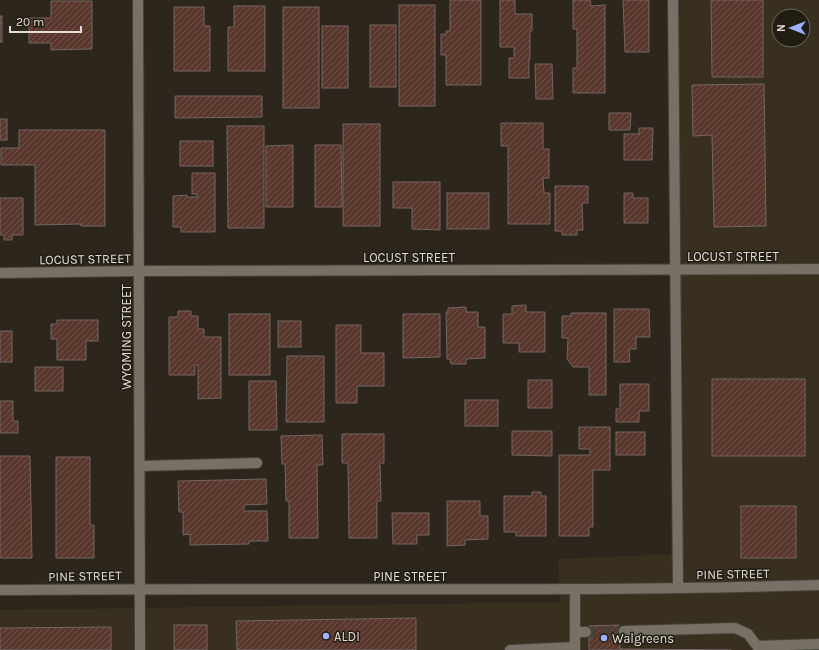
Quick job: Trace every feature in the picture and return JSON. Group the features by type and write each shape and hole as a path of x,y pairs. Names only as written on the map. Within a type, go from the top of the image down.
{"street":[{"name":"WYOMING STREET","path":"138,0 140,650"},
{"path":"673,0 678,588"},
{"name":"LOCUST STREET","path":"0,273 139,271 819,269"},
{"path":"140,466 257,463"},
{"name":"PINE STREET","path":"0,590 140,588 575,589 819,585"},
{"path":"510,650 575,649 575,589"},
{"path":"624,631 735,628 748,634 756,646 819,644"},
{"path":"575,632 586,632"}],"shaded area":[{"path":"675,0 819,0 819,650 0,650 0,610 560,602 558,559 676,554"}],"building":[{"path":"450,0 481,0 481,85 446,85 446,55 441,55 441,34 446,34 446,31 450,31"},
{"path":"500,0 515,0 515,14 532,14 532,31 530,31 529,78 509,78 509,58 514,58 514,47 500,47"},
{"path":"573,0 590,0 591,6 605,5 605,93 573,93 573,68 577,68 577,29 573,29"},
{"path":"623,0 649,0 649,52 625,52"},
{"path":"711,0 763,0 763,77 712,77"},
{"path":"51,1 92,1 92,49 51,50 51,43 29,43 29,18 51,18"},
{"path":"399,5 435,5 435,106 399,106"},
{"path":"234,6 265,6 265,71 228,71 228,27 234,27"},
{"path":"174,7 204,7 204,26 210,26 210,71 174,71"},
{"path":"283,7 319,7 319,108 283,108"},
{"path":"0,16 2,16 2,42 0,42"},
{"path":"370,25 396,25 396,87 370,87"},
{"path":"322,26 348,26 348,88 322,88"},
{"path":"535,64 552,64 553,99 536,99"},
{"path":"764,84 766,226 714,227 712,135 693,136 692,85"},
{"path":"175,96 262,96 262,117 175,118"},
{"path":"609,113 631,113 630,130 609,130"},
{"path":"0,119 7,119 7,140 0,140"},
{"path":"501,123 543,123 543,149 549,149 549,178 543,178 544,193 550,193 550,224 508,224 508,146 501,146"},
{"path":"343,124 380,124 380,226 343,226"},
{"path":"227,126 264,126 264,228 228,228"},
{"path":"639,128 653,128 652,160 624,160 624,134 639,134"},
{"path":"19,130 105,130 105,226 81,226 81,224 35,225 35,165 1,165 1,148 19,148"},
{"path":"180,141 213,141 213,166 180,166"},
{"path":"293,145 293,207 266,207 266,146"},
{"path":"315,145 341,145 342,207 315,207"},
{"path":"192,173 215,173 215,232 181,232 181,227 173,227 173,196 187,195 187,197 197,197 197,194 192,194"},
{"path":"393,182 440,182 440,230 412,229 412,208 393,208"},
{"path":"555,186 588,186 588,203 582,203 583,230 577,230 577,235 562,235 562,231 555,231"},
{"path":"447,193 489,193 489,229 447,229"},
{"path":"624,193 633,193 633,198 648,198 648,223 624,223"},
{"path":"0,198 23,198 23,235 12,235 12,240 4,240 4,235 0,235"},
{"path":"526,305 526,312 545,312 545,352 519,352 519,343 503,343 503,314 512,314 512,306"},
{"path":"466,307 466,312 478,312 478,327 485,327 485,358 466,359 466,364 451,364 450,359 447,359 446,312 448,312 448,308"},
{"path":"614,309 649,309 650,337 636,337 636,349 629,349 630,362 614,362"},
{"path":"178,311 191,311 191,316 198,316 198,329 204,329 204,337 221,337 221,398 198,399 198,365 195,365 195,375 169,375 169,317 178,317"},
{"path":"571,313 606,313 606,395 589,395 589,367 573,367 567,359 568,338 562,338 562,316 571,316"},
{"path":"229,314 270,314 270,375 229,375"},
{"path":"403,314 440,314 440,357 403,358"},
{"path":"57,320 98,320 98,341 86,341 86,360 57,360 57,339 51,339 51,324 57,324"},
{"path":"278,321 301,321 301,347 278,347"},
{"path":"336,325 361,325 361,353 384,353 384,386 357,386 357,403 336,403"},
{"path":"0,331 12,331 12,362 0,362"},
{"path":"287,356 324,356 324,422 286,422"},
{"path":"35,367 63,367 63,391 35,391"},
{"path":"712,379 805,379 805,456 712,456"},
{"path":"528,380 552,380 552,408 528,408"},
{"path":"249,381 276,381 277,430 249,430"},
{"path":"620,384 649,384 649,411 639,411 639,422 616,422 616,409 620,409"},
{"path":"465,400 498,400 498,426 465,426"},
{"path":"0,401 13,401 13,421 18,421 18,433 0,433"},
{"path":"579,427 610,427 610,470 593,470 593,527 589,527 589,536 559,536 559,455 590,455 590,449 579,449"},
{"path":"512,431 552,431 552,456 512,455"},
{"path":"616,432 645,432 645,455 616,455"},
{"path":"342,434 384,434 384,463 380,463 381,501 377,501 377,538 349,538 348,463 342,463"},
{"path":"322,435 323,465 317,465 318,538 289,538 289,501 286,501 285,464 282,464 281,436"},
{"path":"0,456 30,456 32,558 0,558"},
{"path":"56,457 90,457 90,525 94,525 94,558 56,558"},
{"path":"266,479 267,504 244,505 244,511 267,511 268,541 249,541 249,544 190,545 190,534 183,535 183,512 179,512 178,481"},
{"path":"532,492 541,492 541,496 546,496 546,536 516,536 516,532 504,532 504,496 532,496"},
{"path":"447,501 480,501 480,516 488,516 488,539 465,540 465,545 447,546"},
{"path":"741,506 796,506 796,558 741,558"},
{"path":"392,513 429,513 429,535 417,535 417,544 393,544"},
{"name":"ALDI","path":"416,618 416,650 237,650 236,621"},
{"path":"174,625 207,625 207,650 174,650"},
{"name":"Walgreens","path":"619,625 620,649 731,650 589,650 589,626"},
{"path":"111,627 111,650 0,650 0,628"}],"tunnel":[{"path":"586,632 624,631"}],"place":[{"name":"ALDI","path":"326,636"},
{"name":"Walgreens","path":"604,638"}]}
